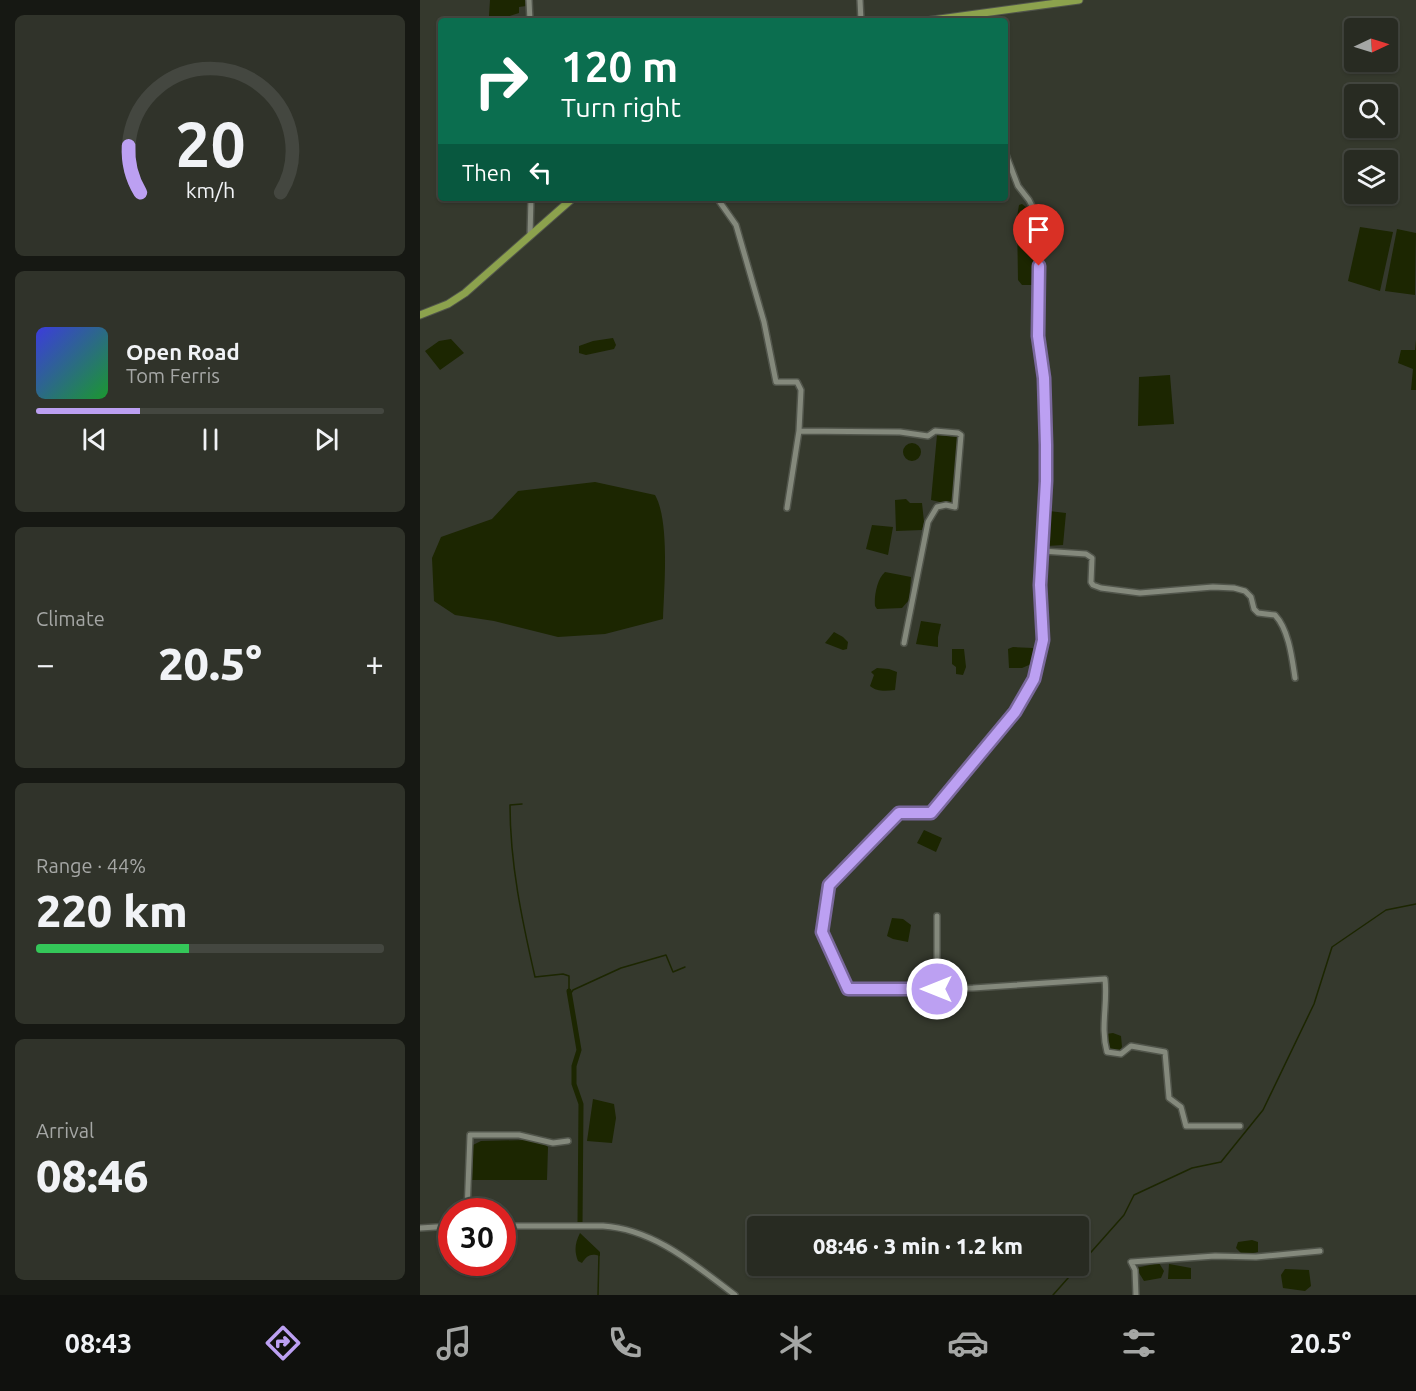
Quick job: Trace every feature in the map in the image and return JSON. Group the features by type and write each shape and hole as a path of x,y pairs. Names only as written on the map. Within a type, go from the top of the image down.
{"main road":[{"path":"963,18 1079,0"},
{"path":"420,315 465,293 570,201"}],"street":[{"path":"529,0 530,18"},
{"path":"860,0 861,18"},
{"path":"1008,160 1018,186 1034,210 1039,266 1038,336 1044,378 1046,481 1040,585 1043,640 1034,679 1015,712 931,813 899,813 829,885 822,932 848,989 937,989 1105,979 1107,996 1102,1026 1107,1052 1121,1054 1131,1046 1166,1052 1169,1098 1181,1107 1186,1126 1240,1126"},
{"path":"530,236 531,201"},
{"path":"719,201 736,225 764,322 776,382 797,382 801,390 799,431 787,508"},
{"path":"799,431 900,432 928,436 935,431 962,435 955,507 946,505 937,507 928,522 904,643"},
{"path":"1042,552 1086,554 1092,558 1091,582 1101,588 1140,593 1213,587 1245,591 1251,597 1254,609 1258,613 1275,615 1280,620 1290,650 1295,678"},
{"path":"937,916 937,989"},
{"path":"467,1198 470,1135 519,1135 553,1143 568,1141"},
{"path":"516,1226 603,1226 639,1232 666,1246 735,1295"},
{"path":"420,1228 438,1227"},
{"path":"1136,1295 1135,1270 1131,1262 1215,1256 1256,1257 1320,1251"}],"shaded area":[{"path":"490,0 526,0 526,6 519,7 519,13 506,17 489,16"},
{"path":"1022,204 1031,211 1034,231 1036,281 1033,285 1022,285 1018,280 1017,217 1019,205"},
{"path":"1360,227 1393,232 1380,291 1348,281"},
{"path":"1397,229 1416,233 1415,295 1385,291"},
{"path":"613,338 616,345 614,349 586,355 579,353 579,346"},
{"path":"451,339 464,353 440,370 425,351 439,341"},
{"path":"1416,340 1416,390 1411,390 1413,369 1398,363 1401,350 1415,350"},
{"path":"1170,375 1174,424 1138,426 1139,377"},
{"path":"937,435 959,437 953,505 931,500"},
{"path":"912,443 918,446 921,452 918,458 912,461 906,458 903,452 906,446"},
{"path":"595,482 655,495 663,521 665,573 663,619 605,634 558,637 494,621 455,615 434,601 432,558 441,537 492,519 518,491"},
{"path":"906,499 910,503 922,503 924,522 922,530 896,531 895,500"},
{"path":"1049,511 1066,513 1063,545 1047,546"},
{"path":"872,525 893,527 888,555 866,549"},
{"path":"885,572 911,577 909,600 902,608 877,609 875,606 877,588"},
{"path":"921,621 941,624 938,647 916,644"},
{"path":"834,632 848,642 847,649 843,650 825,643"},
{"path":"1033,648 1036,662 1022,668 1009,668 1008,649"},
{"path":"952,649 964,649 966,667 963,675 956,674 956,667 952,664"},
{"path":"877,668 897,672 895,690 885,691 870,686 874,675 871,672"},
{"path":"924,830 942,838 936,852 917,843"},
{"path":"892,918 903,919 911,925 908,942 887,936"},
{"path":"1113,1033 1121,1036 1122,1047 1119,1051 1109,1050 1106,1046 1106,1034"},
{"path":"593,1099 614,1104 616,1118 612,1143 587,1141"},
{"path":"527,1140 548,1147 547,1180 472,1180 473,1145 481,1141"},
{"path":"580,1233 600,1252 600,1256 588,1256 582,1263 578,1261 576,1247"},
{"path":"1252,1240 1258,1242 1258,1252 1243,1255 1236,1248 1238,1242"},
{"path":"1159,1263 1164,1271 1161,1278 1144,1281 1136,1268"},
{"path":"1169,1264 1191,1268 1191,1279 1168,1279"},
{"path":"1285,1269 1309,1270 1311,1286 1305,1291 1283,1288 1281,1275"}],"waterway":[{"path":"522,804 510,805 512,849 521,913 535,977 563,974 569,976 569,991"},
{"path":"1053,1295 1124,1215 1134,1195 1192,1168 1221,1162 1263,1110 1314,1004 1332,947 1386,910 1416,904"},
{"path":"569,996 573,990 621,968 666,955 673,972 685,967"},
{"path":"569,991 579,1050 574,1066 574,1084 581,1104 580,1224"},
{"path":"598,1295 599,1254"}],"route":[{"path":"937,989 848,989 822,932 829,885 899,813 931,813 1015,712 1034,679 1043,640 1040,585 1046,481 1044,378 1038,336 1039,266"}]}
